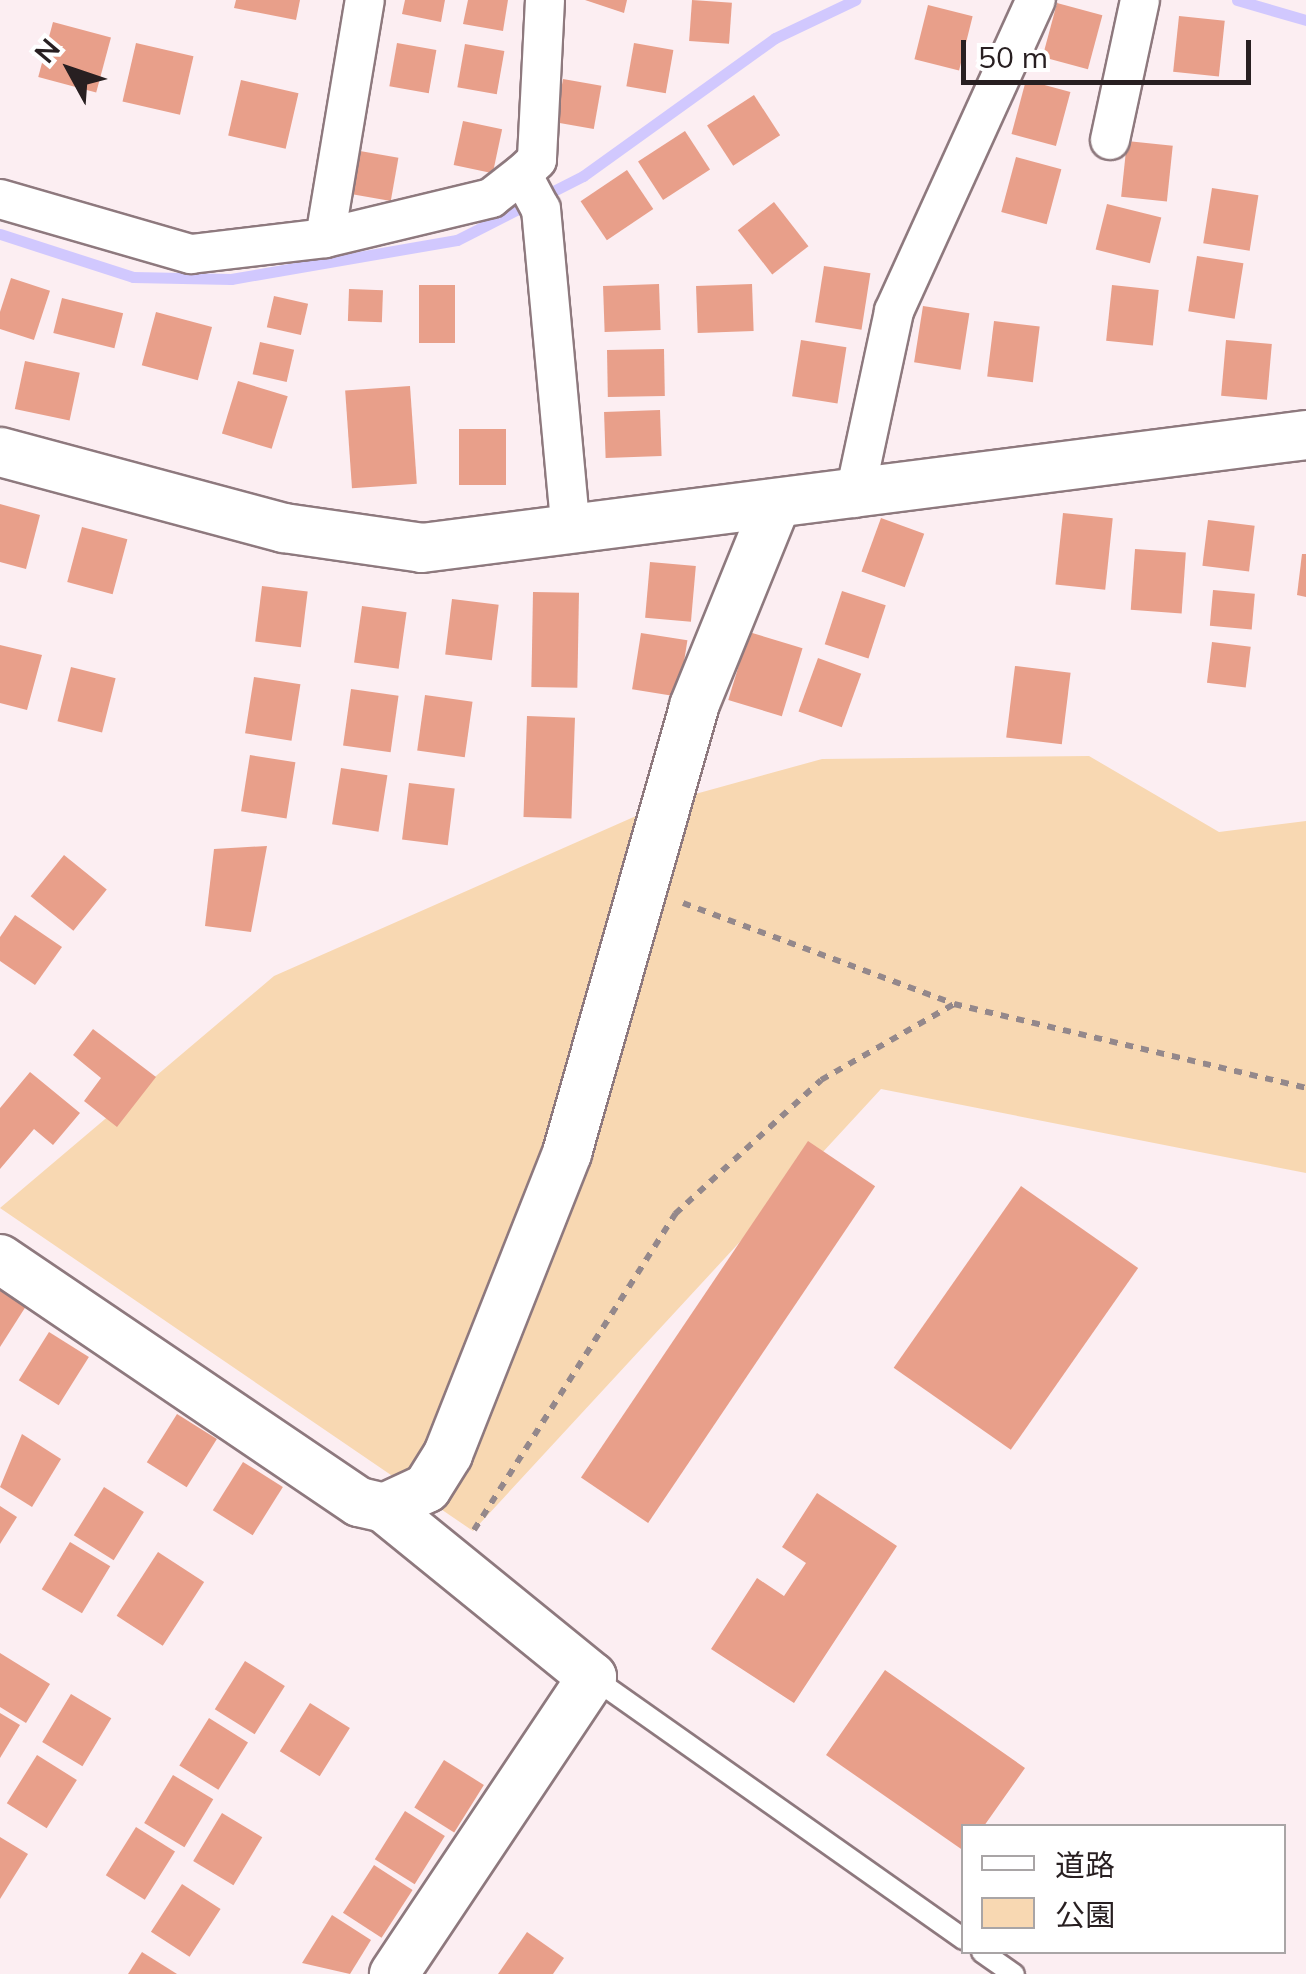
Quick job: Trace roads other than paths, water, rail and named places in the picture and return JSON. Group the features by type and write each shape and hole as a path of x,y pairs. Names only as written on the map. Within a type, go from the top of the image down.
{"street":[{"path":"324,238 365,0"},
{"path":"0,199 154,250 324,238 490,198 537,160 545,0"},
{"path":"854,498 894,311 1036,0"},
{"path":"1110,140 1140,0"},
{"path":"522,174 541,209 571,532"},
{"path":"0,452 284,528 402,546 774,509 1306,435"},
{"path":"384,1508 427,1488 448,1454 568,1153 647,890 694,706 774,509"},
{"path":"0,1259 359,1502 384,1508 592,1677 394,1974"}],"lane":[{"path":"592,1677 961,1937"},
{"path":"985,1954 1014,1974"}],"waterway":[{"path":"0,234 133,277 231,279 457,240 583,176 775,38 855,0"},
{"path":"1237,0 1306,20"}]}
